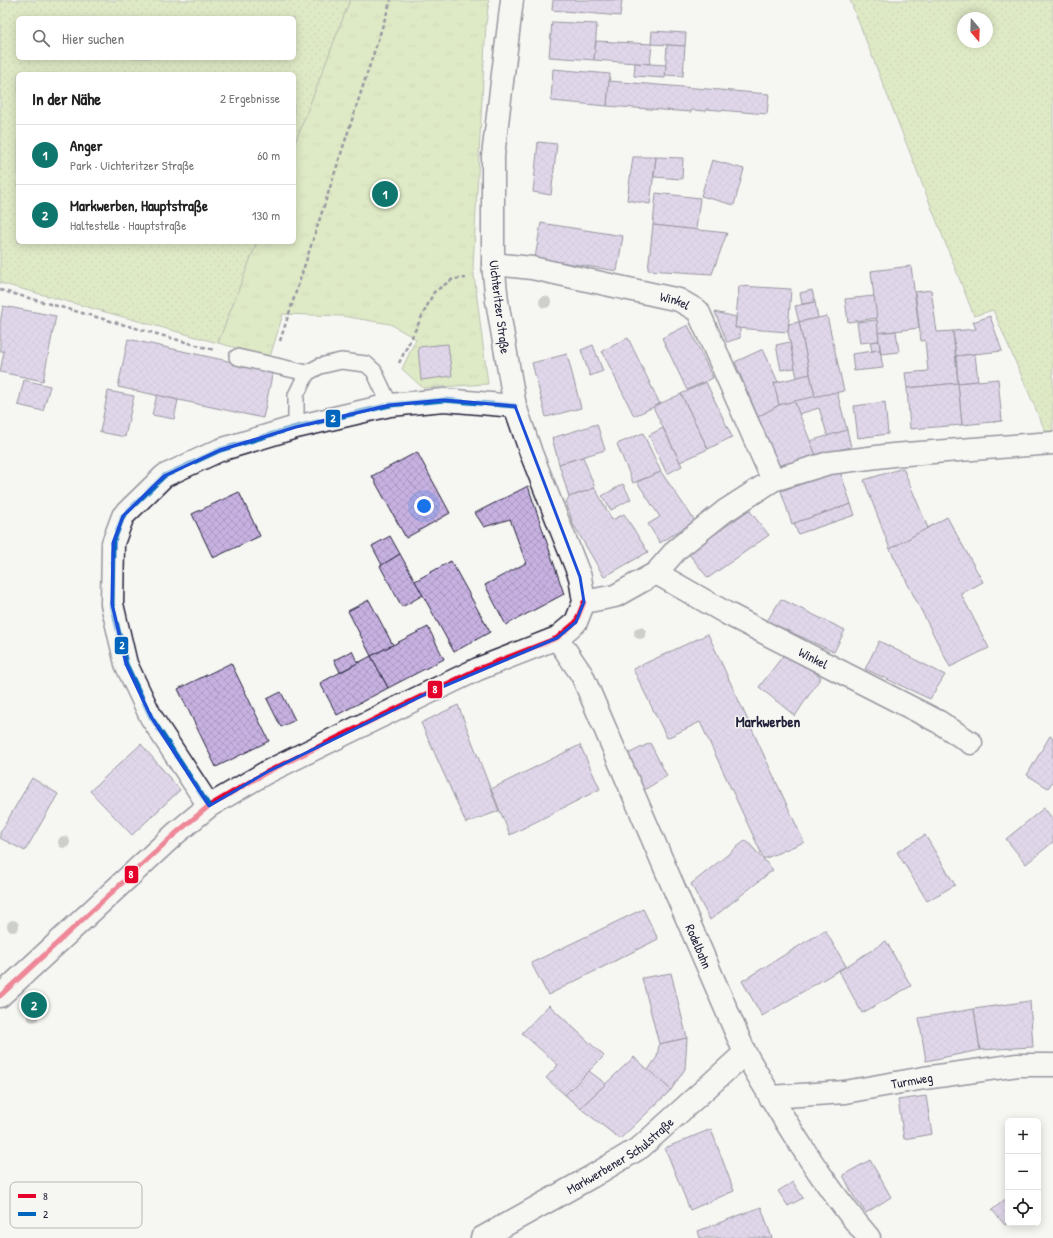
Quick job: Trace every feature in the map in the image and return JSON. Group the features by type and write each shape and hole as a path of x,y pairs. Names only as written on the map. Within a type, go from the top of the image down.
{"street":[{"name":"Uichteritzer Straße","path":"512,0 493,156 494,264 497,300 515,406 580,577 584,602"},
{"name":"Winkel","path":"494,264 532,268 679,300 698,311 773,480"},
{"path":"209,806 151,717 126,664 112,604 113,543 123,516 164,476 220,450 296,427 390,405 444,400 515,406"},
{"path":"0,996 171,838 209,806 267,772 421,696 478,669 557,638 576,622 584,602 615,596 656,573 678,549 725,511 773,480 829,463 893,455 1053,444"},
{"name":"Winkel","path":"656,573 728,614 940,722 971,743"},
{"name":"Rodelbahn","path":"557,638 582,675 745,1053 770,1097 829,1187 869,1238"},
{"name":"Markwerbener Schulstraße","path":"482,1238 592,1177 641,1147 745,1053"},
{"name":"Turmweg","path":"770,1097 845,1092 924,1078 1002,1068 1053,1064"}],"lane":[{"path":"237,357 272,366 307,372 320,366 341,361 366,364 374,371 390,405"},
{"path":"296,427 296,395 307,372"}],"path":[{"path":"272,366 391,0"},
{"path":"390,405 392,377 421,317 434,292 453,279"},
{"path":"0,290 237,357"}],"highlighted area":[{"path":"444,400 515,406 580,577 584,602 576,622 557,638 428,693 267,772 209,806 151,717 126,664 112,604 113,543 123,516 164,476 220,450 296,427 390,405"}],"green space":[{"path":"0,0 350,0 296,141 296,72 16,72 16,244 256,244 218,343 0,283"},
{"path":"350,0 489,0 486,24 473,267 488,384 423,388 402,369 416,339 390,324 342,316 283,314 270,357 218,343 256,244 296,244 296,141"},
{"path":"850,0 1053,0 1053,449 993,310 974,316"}],"building":[{"path":"553,0 622,0 620,16 552,10"},
{"path":"552,22 597,24 594,60 549,57"},
{"path":"652,31 686,33 685,46 651,44"},
{"path":"596,41 652,44 650,64 594,60"},
{"path":"667,45 685,46 683,76 665,75"},
{"path":"635,63 666,65 665,78 634,76"},
{"path":"553,69 610,74 607,106 551,101"},
{"path":"609,81 769,94 767,114 706,109 706,111 691,110 691,112 607,106"},
{"path":"538,142 557,144 551,195 533,192"},
{"path":"633,157 656,157 650,204 627,200"},
{"path":"656,157 683,158 682,179 654,177"},
{"path":"712,160 744,169 734,205 701,196"},
{"path":"656,193 700,198 696,230 653,225"},
{"path":"541,223 623,236 617,271 535,258"},
{"path":"653,225 727,233 712,274 648,270"},
{"path":"911,266 919,328 878,333 871,271"},
{"path":"739,286 791,289 788,332 735,328"},
{"path":"812,290 815,302 802,304 800,293"},
{"path":"931,290 937,332 953,331 958,383 907,388 905,373 928,371 925,340 921,341 915,292"},
{"path":"874,296 877,318 848,322 845,299"},
{"path":"815,302 818,318 799,322 795,306"},
{"path":"3,306 56,316 43,381 0,372 4,351 0,351 0,323"},
{"path":"715,312 736,317 735,328 740,328 740,338 727,342"},
{"path":"827,316 844,391 815,397 799,322"},
{"path":"990,316 1002,351 956,356 953,331 976,329 973,322"},
{"path":"877,320 879,341 860,343 857,322"},
{"path":"799,322 810,374 797,378 788,332 789,324"},
{"path":"688,325 713,378 687,390 662,338"},
{"path":"896,331 899,352 881,354 878,333"},
{"path":"628,338 660,404 634,416 602,351"},
{"path":"128,339 273,371 263,418 118,387"},
{"path":"879,341 880,350 872,351 870,342"},
{"path":"790,342 795,368 781,370 776,345"},
{"path":"448,344 452,376 421,380 418,347"},
{"path":"593,345 603,371 590,376 581,350"},
{"path":"763,349 778,382 774,383 779,405 758,417 735,362"},
{"path":"880,350 883,368 854,371 852,354"},
{"path":"567,354 581,408 546,417 532,363"},
{"path":"975,354 978,381 958,383 956,356"},
{"path":"810,374 815,397 779,405 774,383"},
{"path":"998,379 1002,421 962,425 958,383"},
{"path":"24,380 50,386 43,411 18,405"},
{"path":"706,382 732,437 708,449 681,394"},
{"path":"958,383 962,425 910,429 907,388"},
{"path":"108,391 134,396 125,437 100,432"},
{"path":"837,392 847,430 828,437 819,408 799,414 794,401"},
{"path":"681,394 708,449 680,462 653,407"},
{"path":"157,395 178,400 174,419 152,415"},
{"path":"794,401 816,455 779,467 758,417 779,405"},
{"path":"885,402 888,434 858,438 854,406"},
{"path":"597,424 605,450 559,464 552,438"},
{"path":"663,428 682,466 667,474 649,435"},
{"path":"847,430 851,447 816,455 810,441"},
{"path":"643,433 661,472 633,483 617,444"},
{"path":"417,452 450,513 406,538 372,476"},
{"path":"583,457 595,488 569,497 559,464"},
{"path":"903,468 928,528 890,549 864,480"},
{"path":"840,471 851,504 792,524 781,491"},
{"path":"661,472 695,521 660,543 648,524 660,517 637,482"},
{"path":"623,484 631,499 611,510 602,496"},
{"path":"528,486 564,594 506,625 485,585 526,563 510,519 484,527 475,513"},
{"path":"595,488 612,520 624,514 648,552 604,577 573,524 566,502 569,497"},
{"path":"239,492 260,536 213,558 192,514"},
{"path":"851,504 855,515 798,534 794,523"},
{"path":"749,510 769,535 708,578 688,553"},
{"path":"947,517 983,582 961,594 989,648 950,667 890,549"},
{"path":"390,536 400,554 382,565 372,546"},
{"path":"400,554 423,595 402,607 380,566"},
{"path":"451,561 490,632 454,652 415,581"},
{"path":"781,599 845,630 834,652 767,621"},
{"path":"369,600 393,645 371,656 348,611"},
{"path":"428,627 444,659 388,688 371,656"},
{"path":"708,634 804,842 764,859 700,722 667,738 633,669"},
{"path":"879,641 945,675 930,699 865,669"},
{"path":"352,651 358,663 340,672 334,660"},
{"path":"786,652 821,677 795,716 759,687"},
{"path":"371,656 388,688 337,715 320,683"},
{"path":"231,663 269,741 216,767 178,689"},
{"path":"281,692 295,720 281,727 267,699"},
{"path":"458,705 499,811 466,823 421,723"},
{"path":"1050,736 1053,738 1053,781 1048,788 1027,775"},
{"path":"650,743 667,776 644,790 626,755"},
{"path":"141,744 180,790 132,835 90,791"},
{"path":"580,745 600,789 510,835 491,789"},
{"path":"32,778 58,794 25,851 0,838 0,833"},
{"path":"1044,808 1053,819 1053,842 1026,864 1006,839"},
{"path":"925,835 955,885 927,901 897,852"},
{"path":"746,840 773,870 710,920 691,884"},
{"path":"643,909 658,939 548,995 531,963"},
{"path":"825,930 846,966 762,1016 742,981"},
{"path":"886,941 911,986 862,1013 839,971"},
{"path":"671,973 687,1038 659,1044 642,978"},
{"path":"1030,1001 1033,1047 980,1050 974,1009"},
{"path":"549,1005 604,1056 565,1095 546,1078 558,1065 522,1033"},
{"path":"974,1009 980,1050 926,1061 919,1018"},
{"path":"687,1038 685,1069 671,1090 648,1070 657,1057 659,1044"},
{"path":"634,1057 671,1090 620,1139 580,1108"},
{"path":"589,1071 606,1084 580,1108 565,1095"},
{"path":"926,1096 932,1134 904,1139 898,1100"},
{"path":"711,1129 734,1191 690,1210 665,1148"},
{"path":"870,1160 891,1197 866,1213 854,1197 843,1175"},
{"path":"793,1182 803,1198 788,1206 778,1191"},
{"path":"1005,1199 1005,1225 992,1210"},
{"path":"761,1207 772,1238 700,1238 698,1231"}],"transit line":[{"name":"2","path":"209,806 151,717 126,664 112,604 113,543 123,516 164,476 220,450 296,427 390,405 444,400 515,406"},
{"name":"8","path":"0,996 175,834 209,806 267,772 428,693 478,669 557,638 576,622 584,602"}],"place":[{"name":"Anger","path":"385,194"},
{"name":"Markwerben, Hauptstraße","path":"34,1005"}],"district":[{"name":"Markwerben","path":"768,722"}]}
